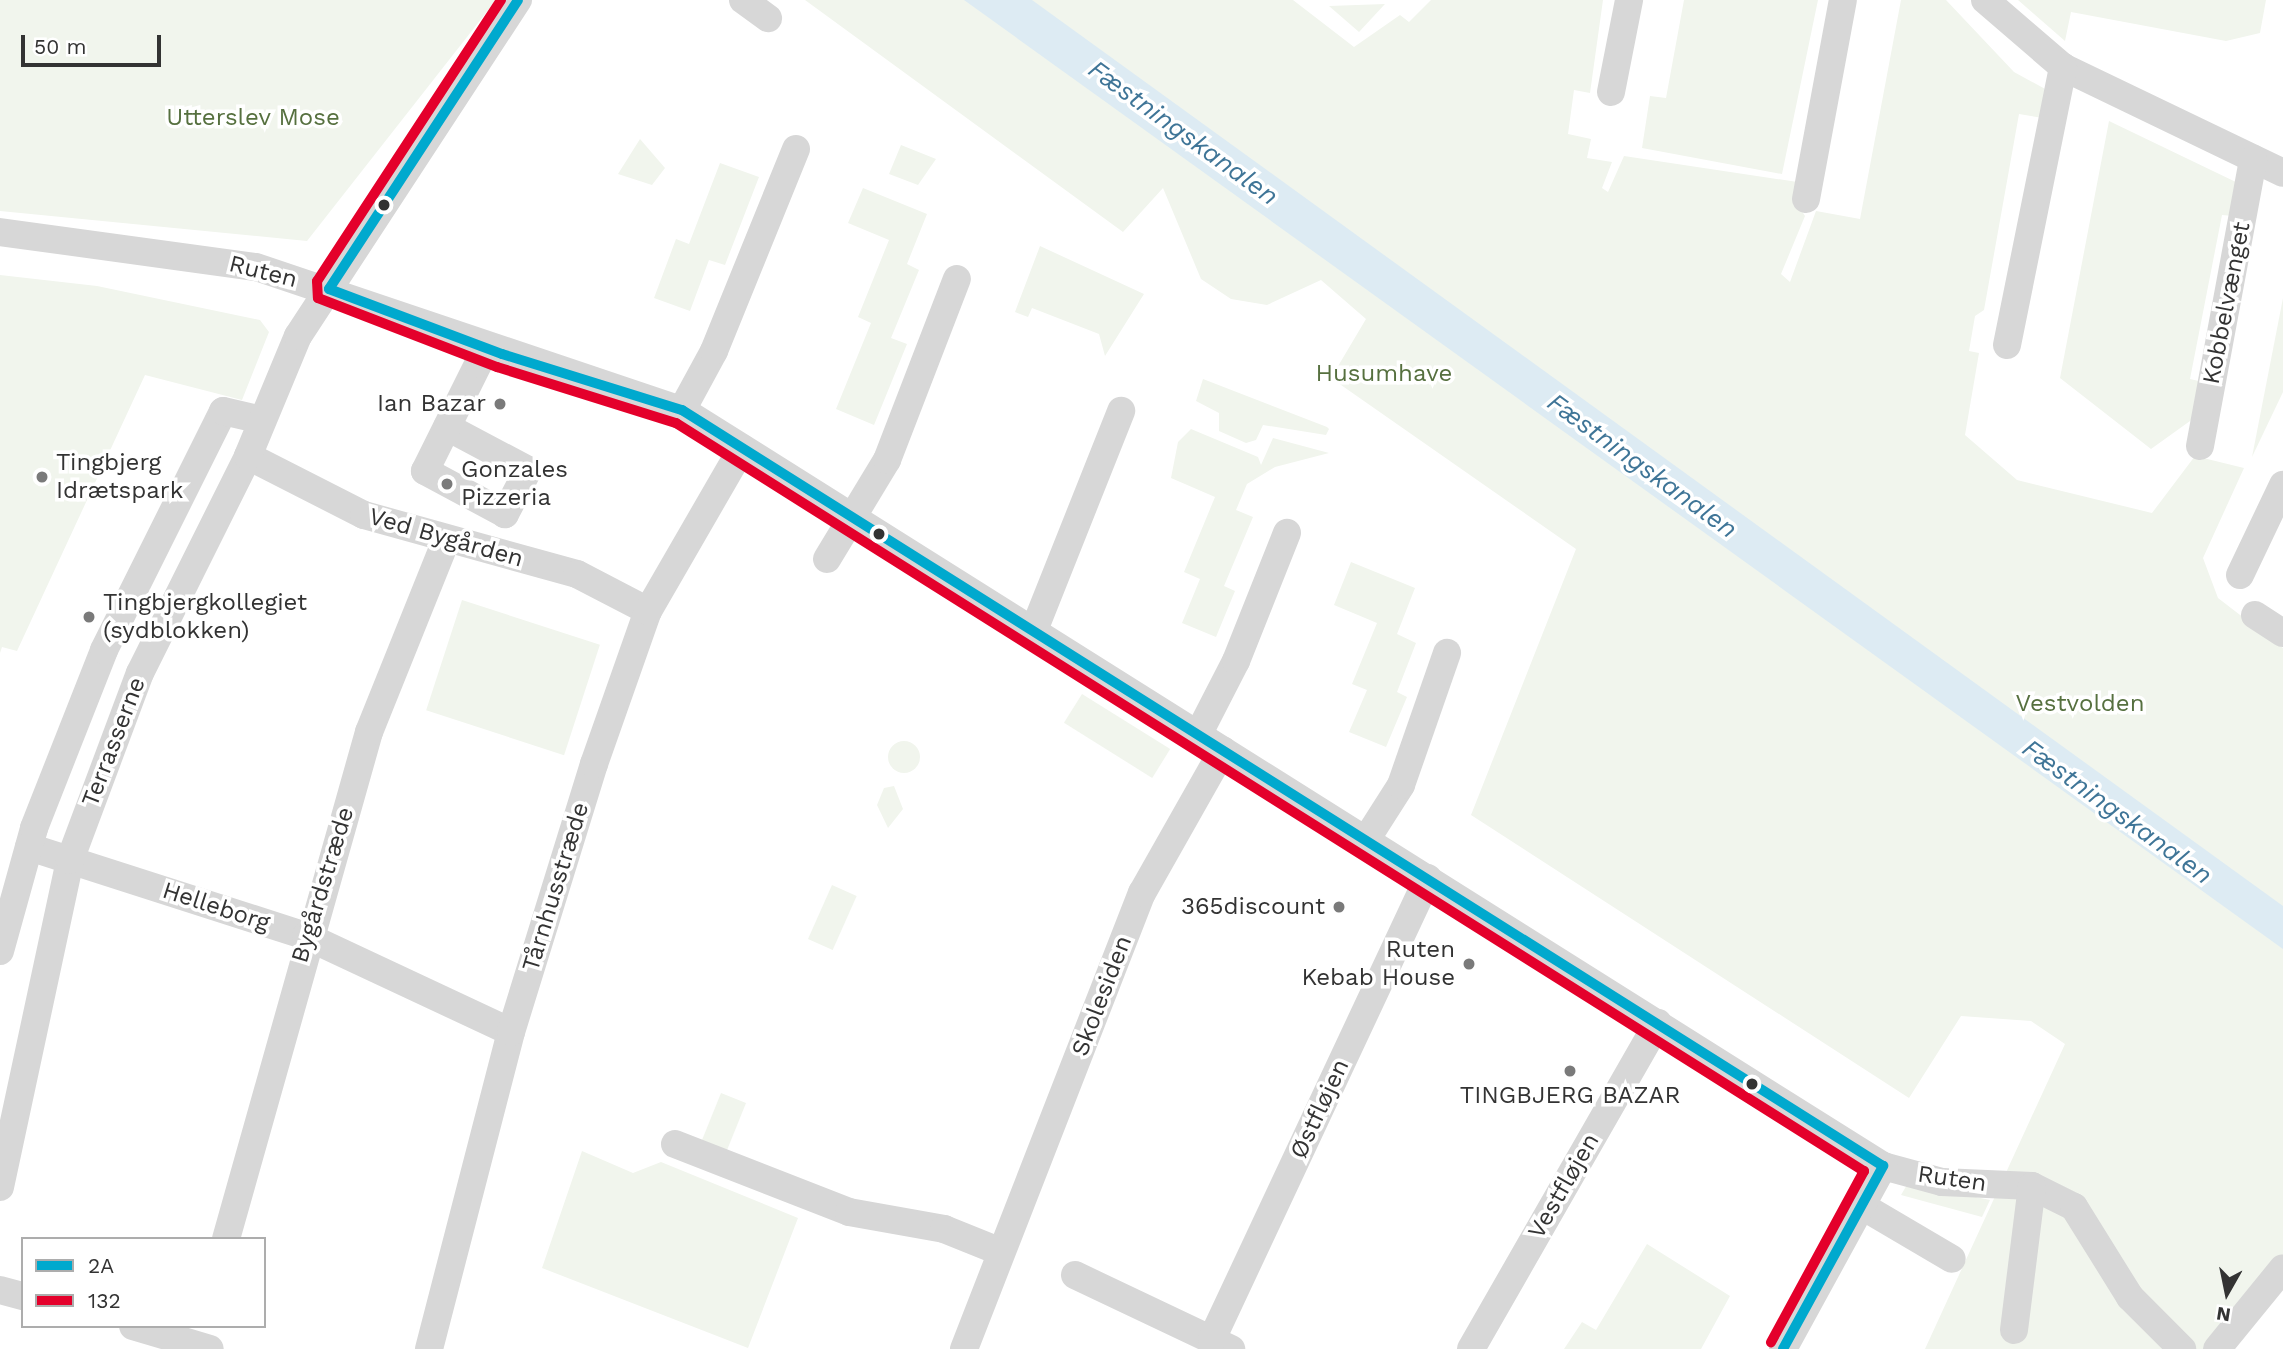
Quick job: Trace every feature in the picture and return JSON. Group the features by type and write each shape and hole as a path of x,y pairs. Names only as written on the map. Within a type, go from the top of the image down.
{"street":[{"name":"Terrasserne","path":"0,1187 41,970 70,860 140,673 248,456 298,336 518,0"},
{"path":"743,0 768,18"},
{"path":"1611,92 1629,0"},
{"path":"1806,199 1843,0"},
{"path":"1985,0 2063,67 2283,173"},
{"path":"2007,345 2063,67"},
{"path":"682,410 714,351 796,149"},
{"name":"Kobbelvænget","path":"2200,446 2253,159"},
{"name":"Ruten","path":"0,232 256,267 329,289 489,350 682,410 1658,1023 1902,1165 1942,1182 2032,1186 2074,1207 2095,1230 2130,1297 2182,1349"},
{"path":"827,559 887,460 957,279"},
{"path":"447,427 489,350"},
{"path":"0,951 29,846 104,650 223,411 261,420"},
{"path":"1034,630 1121,411"},
{"name":"Tårnhusstræde","path":"429,1349 511,1032 648,611 742,448"},
{"name":"Ved Bygården","path":"248,456 364,515 446,540 577,574 648,611"},
{"path":"2240,575 2283,485"},
{"path":"1199,733 1236,661 1287,533"},
{"name":"Bygårdstræde","path":"227,1237 306,936 369,732 446,540"},
{"path":"2255,615 2283,634"},
{"path":"1366,840 1401,785 1447,653"},
{"name":"Skolesiden","path":"964,1349 1142,893 1223,750"},
{"name":"Helleborg","path":"29,846 306,936 511,1032"},
{"name":"Østfløjen","path":"1222,1344 1428,878"},
{"name":"Vestfløjen","path":"1471,1349 1658,1023"},
{"path":"675,1144 849,1212 944,1229 1001,1252"},
{"path":"1783,1349 1862,1206 1902,1165"},
{"path":"2014,1330 2032,1186"},
{"path":"1862,1206 1952,1259"},
{"path":"2217,1349 2283,1268"},
{"path":"1075,1275 1222,1344"},
{"path":"0,1290 21,1295"},
{"path":"142,1328 201,1342"}],"green space":[{"name":"Utterslev Mose","path":"0,0 496,0 307,241 0,211"},
{"path":"805,0 1293,0 1354,47 1400,15 1409,22 1431,0 1603,0 1590,93 1574,90 1568,134 1591,139 1587,158 1612,162 1602,188 1608,192 1624,156 1804,183 1798,205 1805,216 1781,274 1790,282 1816,211 1860,219 1901,0 1946,0 2014,72 2047,90 2043,118 2019,114 1984,310 1975,316 1969,351 1979,353 1965,435 2017,480 2152,513 2195,456 2244,468 2203,558 2218,598 2283,648 2283,1256 2208,1349 1925,1349 2065,1044 2031,1021 1961,1016 1909,1098 1471,815 1576,549 1331,378 1366,319 1321,280 1267,305 1231,299 1201,279 1163,188 1123,232"},
{"path":"1684,0 1818,0 1782,174 1642,148 1650,96 1666,98"},
{"path":"2018,0 2266,0 2260,33 2226,41 2071,12 2065,41"},
{"path":"1385,4 1359,32 1329,6"},
{"path":"2109,121 2240,184 2233,216 2222,215 2190,379 2203,382 2197,416 2151,449 2060,378"},
{"path":"640,139 665,168 652,185 618,174"},
{"path":"901,145 936,159 918,185 889,174"},
{"path":"720,163 759,177 725,265 709,260 690,311 654,298 676,239 689,244"},
{"path":"863,188 927,214 907,264 919,270 891,338 907,344 874,425 836,409 871,323 858,317 889,240 848,223"},
{"path":"1040,246 1144,294 1105,356 1099,334 1032,308 1028,317 1015,312"},
{"path":"0,275 97,286 260,320 269,332 242,400 145,375 17,651 2,647 0,653"},
{"path":"2283,298 2283,392 2252,457"},
{"path":"1203,379 1329,429 1326,435 1263,425 1256,440 1246,443 1219,431 1219,413 1196,401"},
{"path":"1191,429 1258,457 1261,465 1273,438 1329,453 1275,467 1247,484 1236,510 1253,517 1224,586 1235,591 1216,637 1182,623 1200,579 1184,572 1215,497 1171,478 1178,442"},
{"path":"1351,562 1415,588 1397,634 1416,643 1397,692 1407,697 1386,747 1349,732 1367,690 1352,684 1377,623 1334,605"},
{"path":"462,600 600,645 564,755 426,710"},
{"path":"1082,694 1170,749 1152,778 1064,723"},
{"path":"904,741 915,746 920,757 915,768 904,773 893,768 888,757 893,746"},
{"path":"894,786 903,809 888,828 877,805 884,788"},
{"path":"832,885 857,896 833,950 808,939"},
{"path":"721,1093 746,1103 725,1155 700,1145"},
{"path":"582,1151 633,1173 661,1162 798,1218 748,1348 542,1268"},
{"path":"1908,1183 1990,1200 1982,1217 1901,1195"},
{"path":"1647,1244 1730,1296 1701,1349 1564,1349 1582,1322 1596,1330"}],"water":[{"name":"Fæstningskanalen","path":"964,0 1032,0 2283,906 2283,949"}],"transit line":[{"name":"132","path":"501,0 317,281 318,298 497,367 676,423 1864,1171 1771,1342"},
{"name":"2A","path":"329,289 518,0"},
{"name":"2A","path":"329,289 502,354 682,410 1883,1166"},
{"name":"2A","path":"1783,1349 1883,1166"}],"place":[{"name":"Ian Bazar","path":"500,404"},
{"name":"Tingbjerg Idrætspark","path":"42,477"},
{"name":"Gonzales Pizzeria","path":"447,484"},
{"name":"Tingbjergkollegiet (sydblokken)","path":"89,617"},
{"name":"365discount","path":"1339,907"},
{"name":"Ruten Kebab House","path":"1469,964"},
{"name":"TINGBJERG BAZAR","path":"1570,1071"}],"park label":[{"name":"Husumhave","path":"1384,374"},
{"name":"Vestvolden","path":"2080,704"}]}
